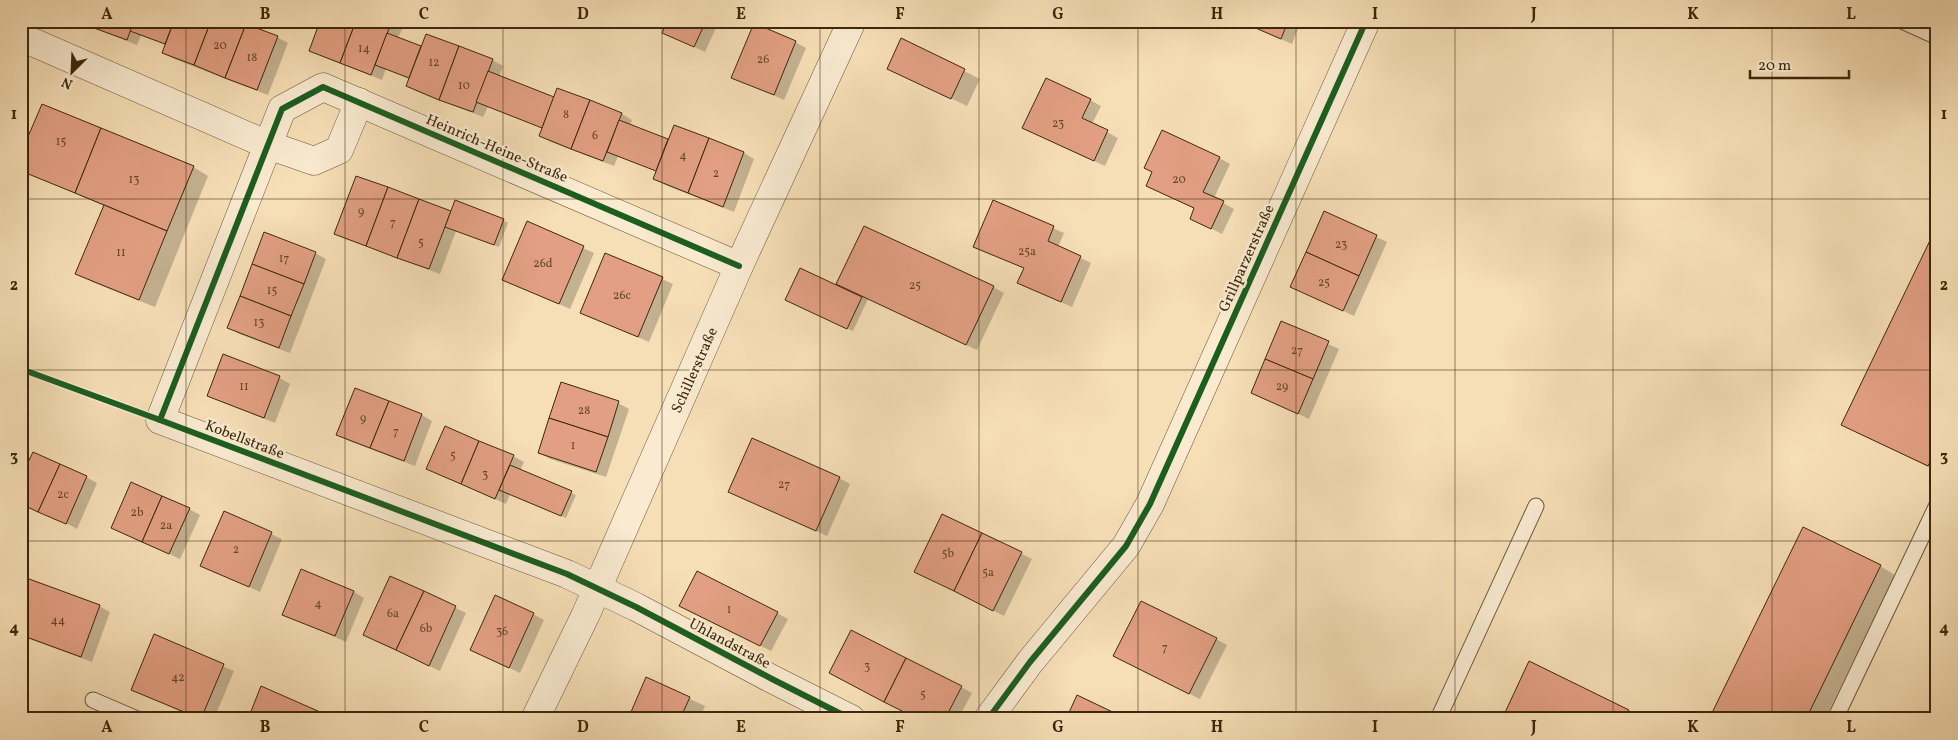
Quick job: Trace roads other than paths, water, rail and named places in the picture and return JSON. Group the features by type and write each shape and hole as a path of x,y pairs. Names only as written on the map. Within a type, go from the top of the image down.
{"street":[{"name":"Schillerstraße","path":"535,719 598,588 739,266 852,21"},
{"name":"Grillparzerstraße","path":"988,719 1030,662 1126,546 1150,504 1366,21"},
{"path":"21,36 268,145 314,161 339,150 359,102"},
{"name":"Heinrich-Heine-Straße","path":"268,145 282,109 323,87 739,266"},
{"name":"Kobellstraße","path":"268,145 160,420 567,574 598,588"},
{"name":"Uhlandstraße","path":"598,588 851,719"}],"lane":[{"path":"1902,21 1937,37"},
{"path":"1835,719 1937,505"},
{"path":"1438,719 1536,506"},
{"path":"94,700 137,719"}]}
